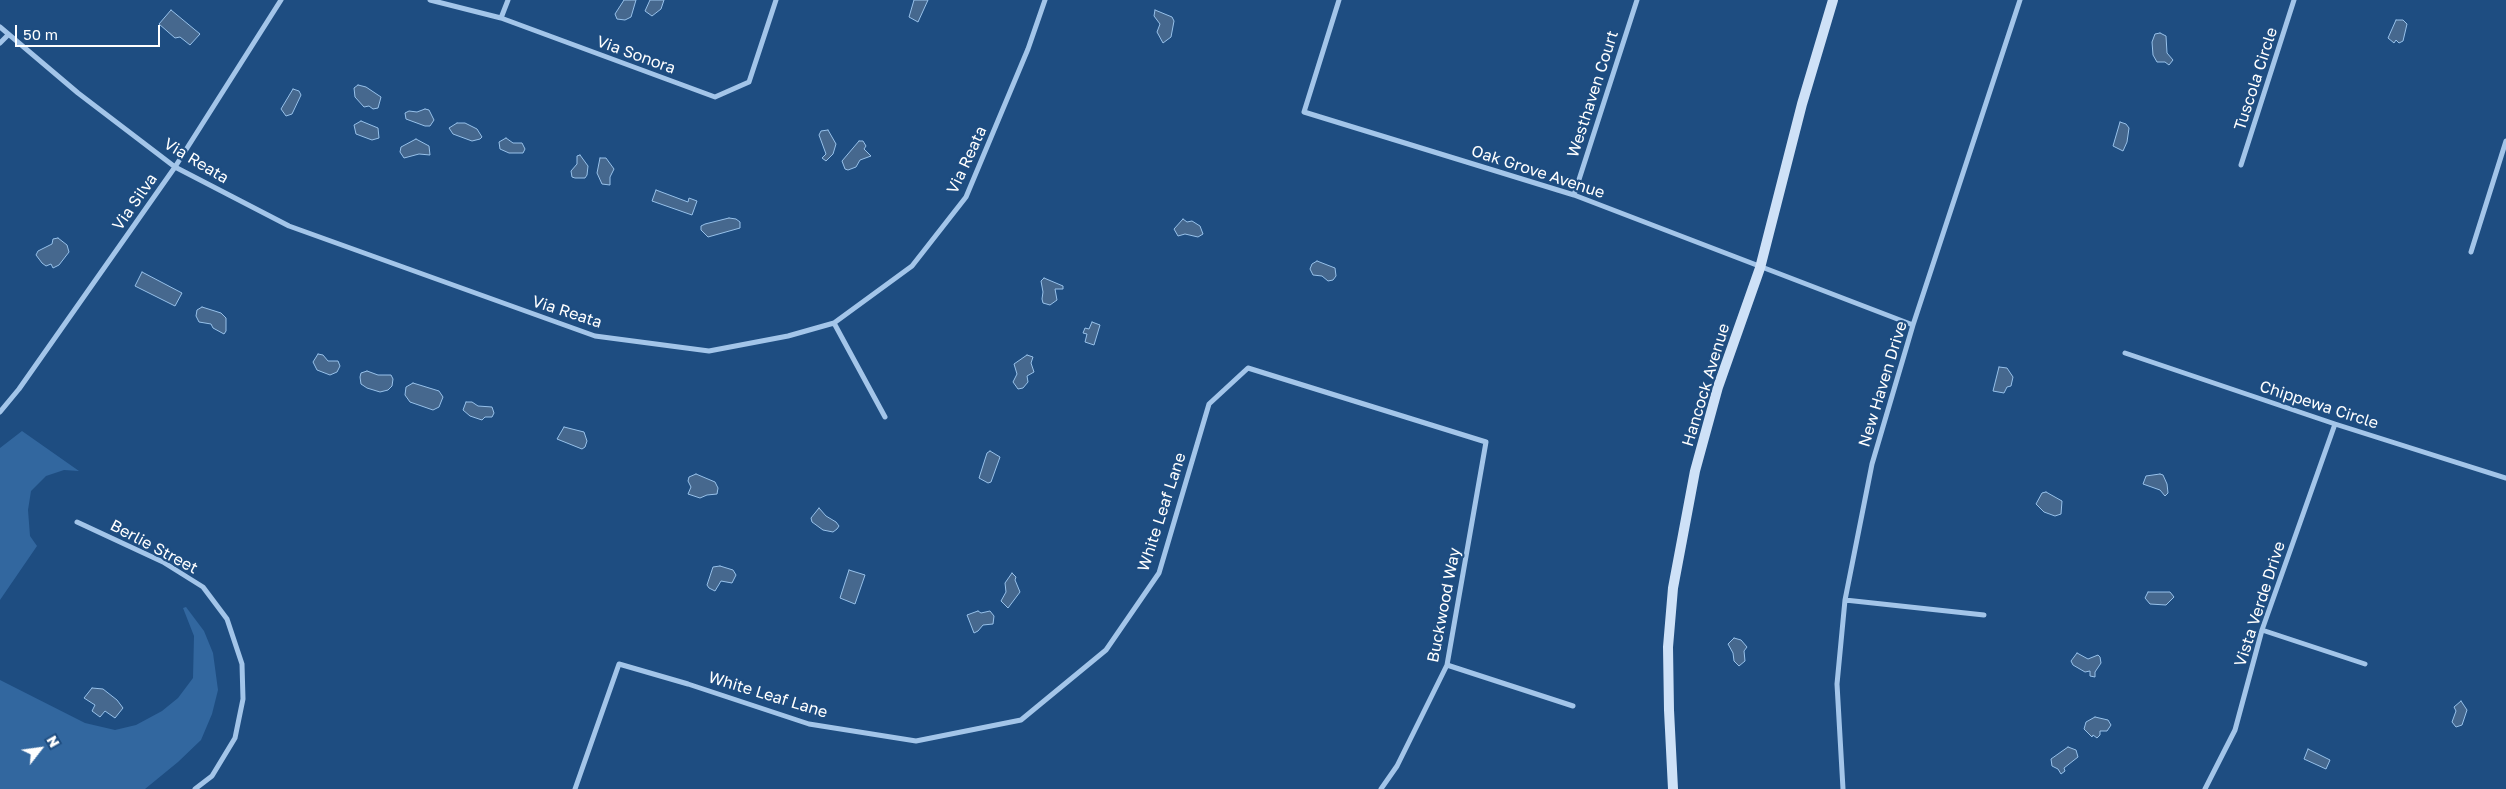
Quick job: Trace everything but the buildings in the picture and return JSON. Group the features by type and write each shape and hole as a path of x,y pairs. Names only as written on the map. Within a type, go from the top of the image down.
{"main road":[{"name":"Hancock Avenue","path":"1673,789 1668,710 1668,647 1673,588 1698,461 1718,387 1760,268 1800,113 1833,0"}],"street":[{"name":"Via Silva","path":"0,412 20,389 175,167 281,0"},
{"name":"Via Sonora","path":"430,0 501,18 715,98 749,82 776,0"},
{"path":"501,18 508,0"},
{"name":"Via Reata","path":"0,27 78,93 175,167 289,226 595,336 708,351 788,336 834,323 912,266 966,197 1028,49 1045,0"},
{"name":"Oak Grove Avenue","path":"1339,0 1304,112 1574,195 1760,268 1913,325"},
{"name":"Westhaven Court","path":"1574,195 1637,0"},
{"name":"New Haven Drive","path":"1843,789 1837,684 1845,600 1872,464 1913,325 2020,0"},
{"name":"Tuscola Circle","path":"2241,165 2294,0"},
{"path":"0,43 8,34"},
{"path":"2471,252 2506,142"},
{"path":"834,323 885,417"},
{"name":"Chippewa Circle","path":"2125,353 2335,424 2506,478"},
{"name":"White Leaf Lane","path":"574,789 619,664 688,684 809,724 916,741 1021,720 1106,650 1159,573 1208,404 1248,368 1486,442"},
{"name":"Vista Verde Drive","path":"2205,789 2235,730 2262,630 2335,424"},
{"name":"Buckwood Way","path":"1381,789 1397,766 1447,665 1486,442"},
{"name":"Berlie Street","path":"77,522 163,562 203,587 227,619 242,664 242,699 235,738 212,776 196,789"},
{"path":"1845,600 1984,615"},
{"path":"2262,630 2365,664"},
{"path":"1447,665 1572,706"}],"shaded area":[{"path":"624,0 636,0 631,17 625,20 617,19 615,14"},
{"path":"650,0 664,0 661,9 652,16 645,11"},
{"path":"914,0 928,0 918,22 909,17"},
{"path":"171,10 200,34 190,45 180,37 175,38 159,24"},
{"path":"1155,10 1172,17 1174,21 1171,37 1163,43 1157,32 1160,24 1154,16"},
{"path":"2396,20 2403,20 2407,24 2403,41 2399,43 2396,40 2394,43 2388,38"},
{"path":"2160,33 2166,36 2167,53 2173,60 2169,65 2165,62 2157,62 2153,55 2152,42 2155,34"},
{"path":"358,85 366,87 381,97 378,108 364,107 355,97 354,88"},
{"path":"293,89 299,91 301,95 292,114 286,116 281,109"},
{"path":"429,110 434,120 430,126 406,119 405,113"},
{"path":"361,121 378,128 379,138 372,140 356,134 354,125"},
{"path":"2120,122 2126,124 2129,128 2127,142 2123,151 2113,146"},
{"path":"457,123 465,123 477,129 482,137 472,141 453,134 449,128"},
{"path":"828,130 836,144 833,154 826,161 822,158 826,154 819,135 821,131"},
{"path":"506,138 513,143 522,143 525,149 523,153 509,153 500,149 499,142"},
{"path":"416,139 429,146 430,155 419,154 404,158 400,152 401,147"},
{"path":"859,141 863,141 866,146 864,149 871,156 860,160 856,167 848,170 845,169 842,161"},
{"path":"580,155 588,166 587,175 585,178 575,178 572,177 571,171 577,164 577,156"},
{"path":"600,158 606,158 614,169 610,177 610,185 602,184 597,173"},
{"path":"656,190 688,202 689,198 697,201 692,215 652,201"},
{"path":"729,218 740,222 740,228 708,237 701,230 701,226 705,224"},
{"path":"1183,219 1187,222 1192,221 1200,226 1203,234 1198,237 1185,234 1178,236 1174,229"},
{"path":"58,238 67,245 69,252 59,265 53,268 51,264 46,266 36,255 38,251 52,244 53,239"},
{"path":"1317,261 1335,268 1336,276 1333,280 1328,281 1322,276 1313,275 1310,269 1312,264"},
{"path":"142,272 182,293 175,306 135,286"},
{"path":"1044,278 1063,286 1063,289 1055,289 1057,300 1050,305 1043,303 1042,299 1041,281"},
{"path":"202,307 221,313 226,318 226,331 224,334 213,328 211,324 199,322 196,316 197,310"},
{"path":"1092,322 1100,325 1094,345 1085,342 1087,334 1083,333 1085,328 1089,329"},
{"path":"318,354 323,355 328,361 338,361 340,366 337,372 330,375 317,370 313,362"},
{"path":"1027,355 1033,357 1031,363 1034,372 1027,376 1028,382 1023,388 1018,389 1013,382 1017,374 1014,364"},
{"path":"1999,367 2007,368 2013,377 2011,386 2007,387 2004,393 1993,391"},
{"path":"367,371 378,375 391,375 393,379 392,386 388,390 380,392 367,388 361,384 360,377 361,373"},
{"path":"413,383 439,391 443,397 439,407 433,410 410,402 405,395 406,387"},
{"path":"466,402 472,402 478,406 492,407 494,413 492,417 485,417 482,420 470,416 463,410"},
{"path":"564,427 584,432 587,441 585,447 582,449 557,439"},
{"path":"22,431 79,471 64,470 46,476 31,491 28,510 30,536 37,546 0,600 0,448"},
{"path":"990,451 1000,457 991,482 988,483 979,478 987,453"},
{"path":"696,474 715,482 718,488 717,494 700,498 688,494 691,487 688,481 689,477"},
{"path":"2163,475 2167,484 2168,493 2165,496 2160,490 2143,484 2146,476"},
{"path":"2046,492 2062,501 2061,514 2055,516 2044,512 2036,504 2042,493"},
{"path":"819,508 839,526 833,532 823,530 812,522 811,518"},
{"path":"720,566 733,570 736,575 732,583 721,581 715,591 707,585 713,567"},
{"path":"849,570 865,575 855,604 840,598"},
{"path":"1012,573 1016,577 1015,580 1020,592 1008,608 1001,601 1006,592 1005,583"},
{"path":"2148,592 2170,592 2174,597 2166,605 2150,604 2145,598"},
{"path":"186,607 204,631 213,653 218,690 212,714 201,740 145,789 0,789 0,680 85,723 115,730 136,725 162,711 178,698 193,678 194,636 183,608"},
{"path":"978,611 981,613 990,611 994,616 993,624 983,625 974,633 967,615"},
{"path":"1734,638 1741,640 1747,647 1744,651 1745,661 1739,666 1734,661 1733,653 1728,644"},
{"path":"2077,653 2088,659 2098,655 2100,657 2101,663 2095,672 2095,677 2090,676 2090,671 2085,672 2073,665 2071,661"},
{"path":"92,688 103,689 117,700 123,708 115,718 105,711 100,717 92,711 95,705 84,698"},
{"path":"2461,701 2467,710 2462,725 2456,727 2452,722 2456,711 2454,707"},
{"path":"2095,717 2108,720 2111,725 2107,731 2100,731 2100,735 2097,738 2093,735 2092,737 2084,729 2086,722"},
{"path":"2068,747 2076,750 2078,757 2064,768 2065,771 2061,774 2058,769 2052,766 2051,759"},
{"path":"2308,749 2330,760 2326,769 2304,759"}]}
